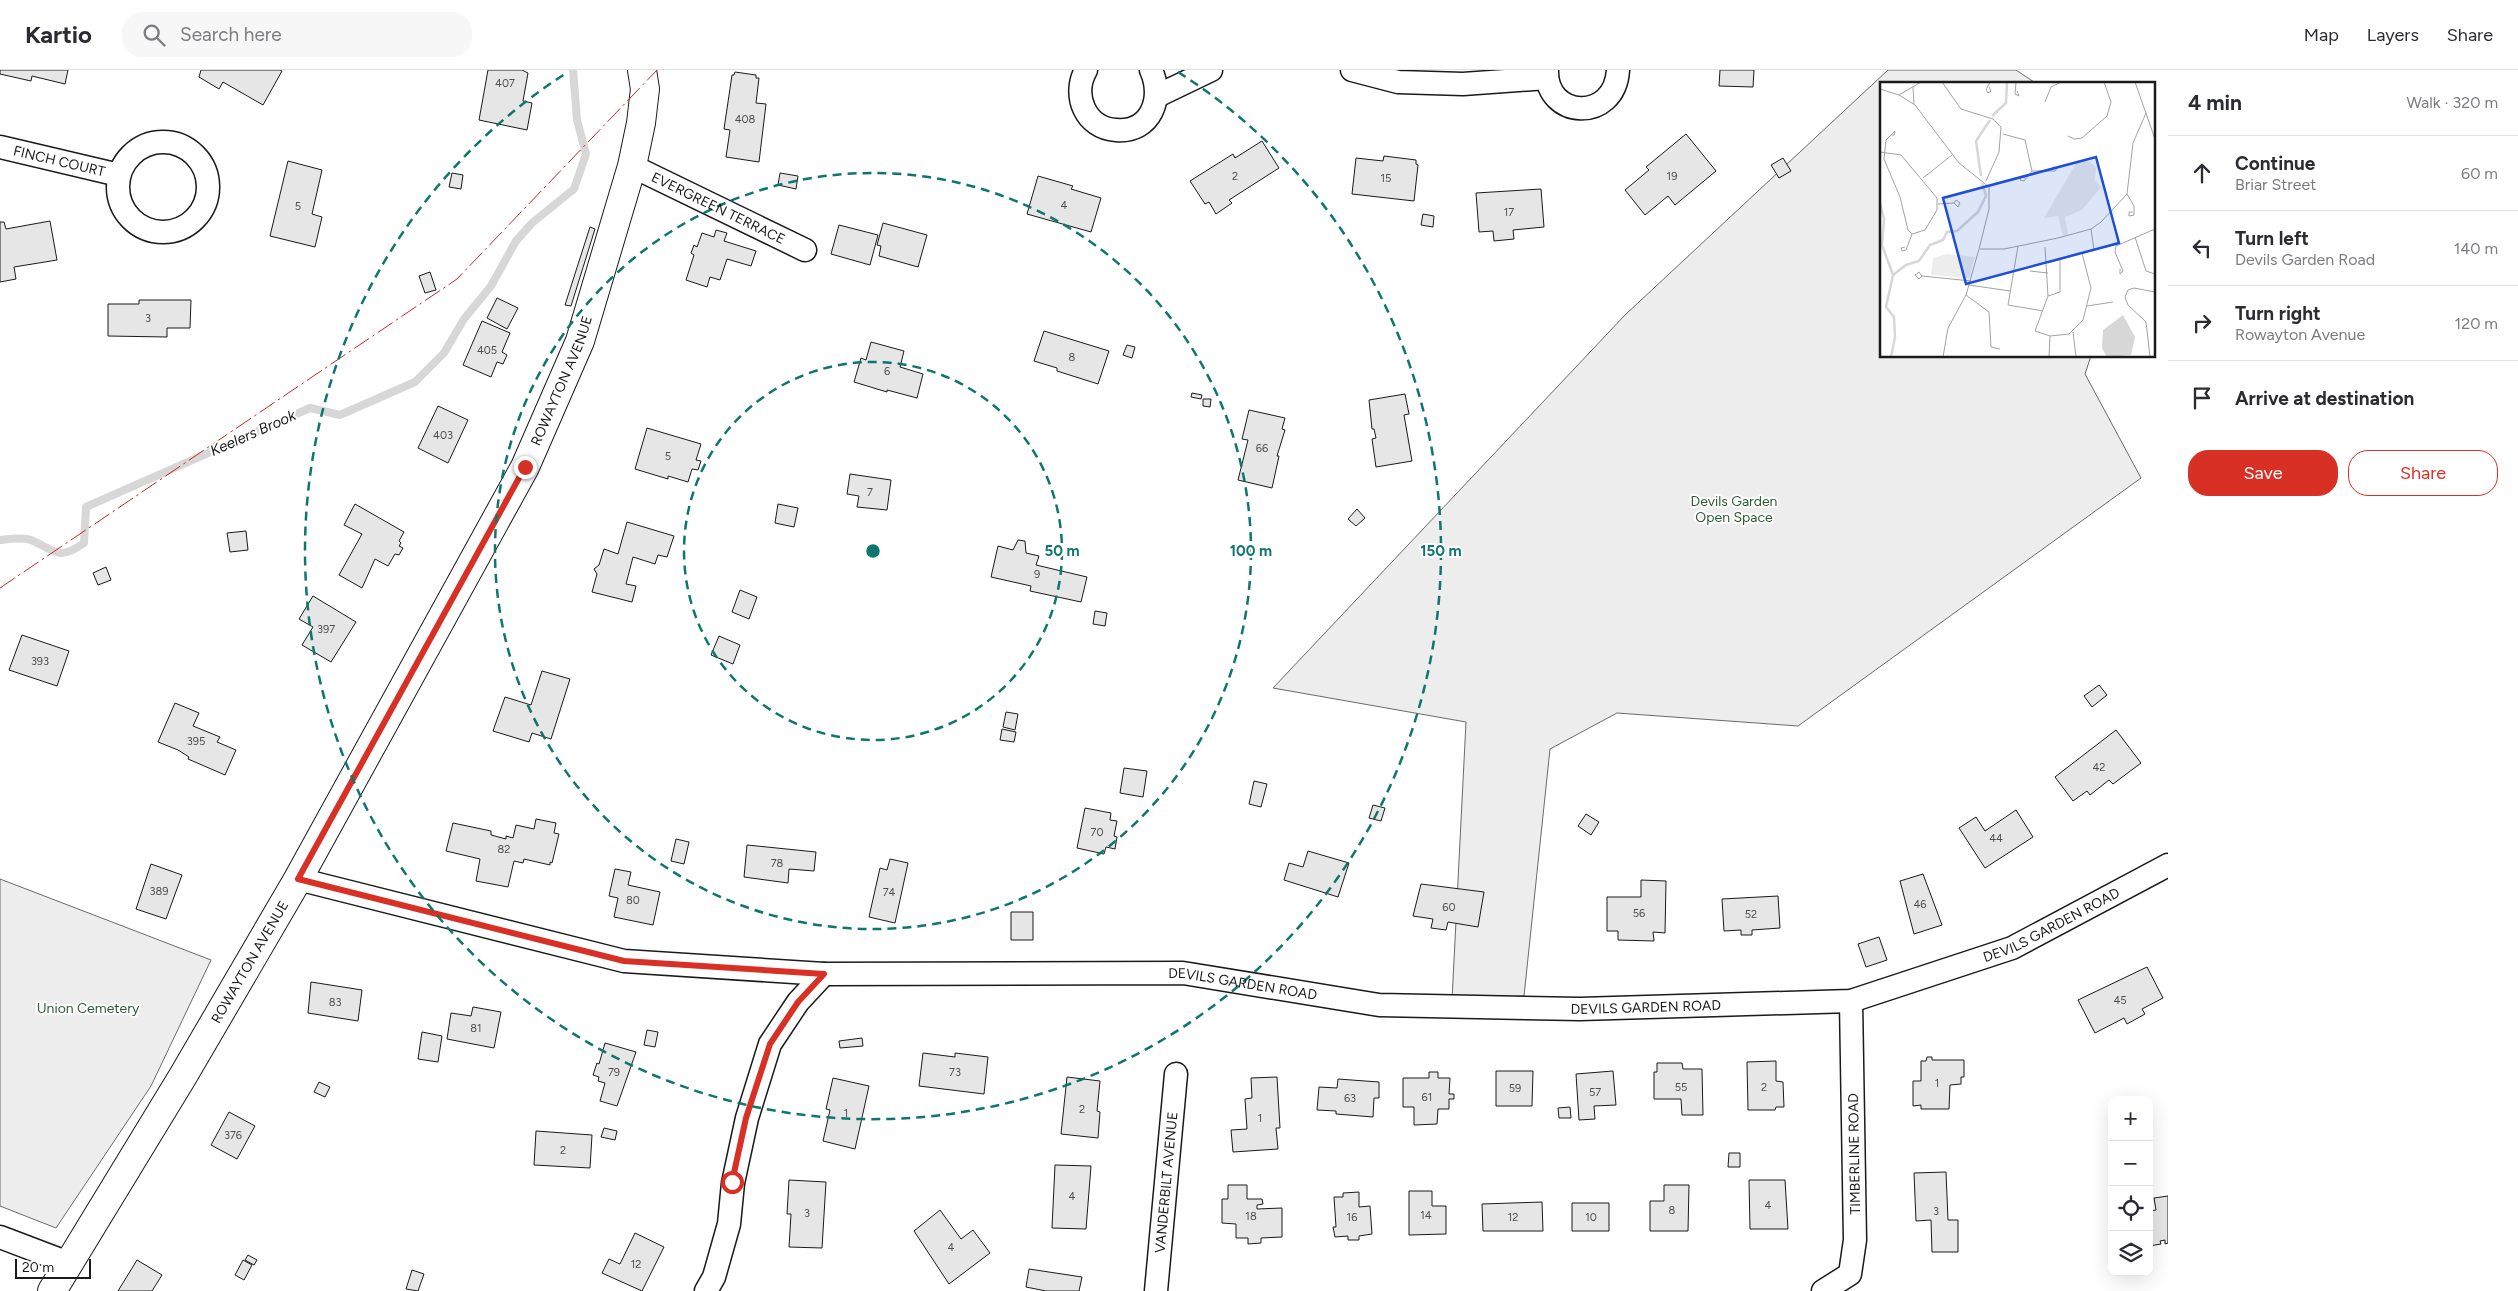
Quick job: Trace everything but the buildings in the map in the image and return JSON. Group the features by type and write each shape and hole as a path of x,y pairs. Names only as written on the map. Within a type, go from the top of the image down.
{"street":[{"name":"ROWAYTON AVENUE","path":"52,1291 71,1264 298,879 525,467 580,341 632,166 642,123 644,97 642,70"},
{"path":"1086,70 1081,79 1079,93 1082,107 1091,119 1103,127 1117,130 1131,128 1144,121 1153,110 1157,96 1156,82 1151,70"},
{"path":"1157,96 1211,70"},
{"path":"1352,70 1398,82 1464,84 1547,74 1550,90 1558,100 1568,106 1580,109 1593,108 1604,102 1612,93 1617,81 1618,70"},
{"name":"FINCH COURT","path":"0,148 119,175"},
{"name":"EVERGREEN TERRACE","path":"632,166 805,250"},
{"name":"DEVILS GARDEN ROAD","path":"298,879 624,961 824,974 1183,974 1379,1005 1580,1009 1851,1001 2012,948 2168,865"},
{"path":"706,1291 714,1277 729,1224 732,1182 746,1118 770,1044 798,1002 824,974"},
{"name":"TIMBERLINE ROAD","path":"1823,1291 1850,1274 1855,1240 1851,1001"},
{"name":"VANDERBILT AVENUE","path":"1156,1291 1176,1074"},
{"path":"0,1237 71,1264"}],"shaded area":[{"name":"Devils Garden Open Space","path":"1888,70 2016,70 2034,82 1880,82 1880,358 2090,358 2085,374 2141,478 1798,726 1617,713 1550,749 1524,996 1452,1000 1466,722 1273,688 1625,315"},
{"name":"Union Cemetery","path":"0,879 211,960 151,1086 56,1228 0,1206"}],"waterway":[{"name":"Keelers Brook","path":"0,540 28,539 56,552 68,552 84,543 86,507 310,408 340,415 415,382 444,353 464,319 491,286 516,241 532,223 574,189 586,154 577,120 573,70"}],"power":[{"path":"0,588 457,279 657,70"}],"route":[{"path":"525,467 298,879 624,961 824,974 798,1002 770,1044 746,1118 732,1182"}]}
